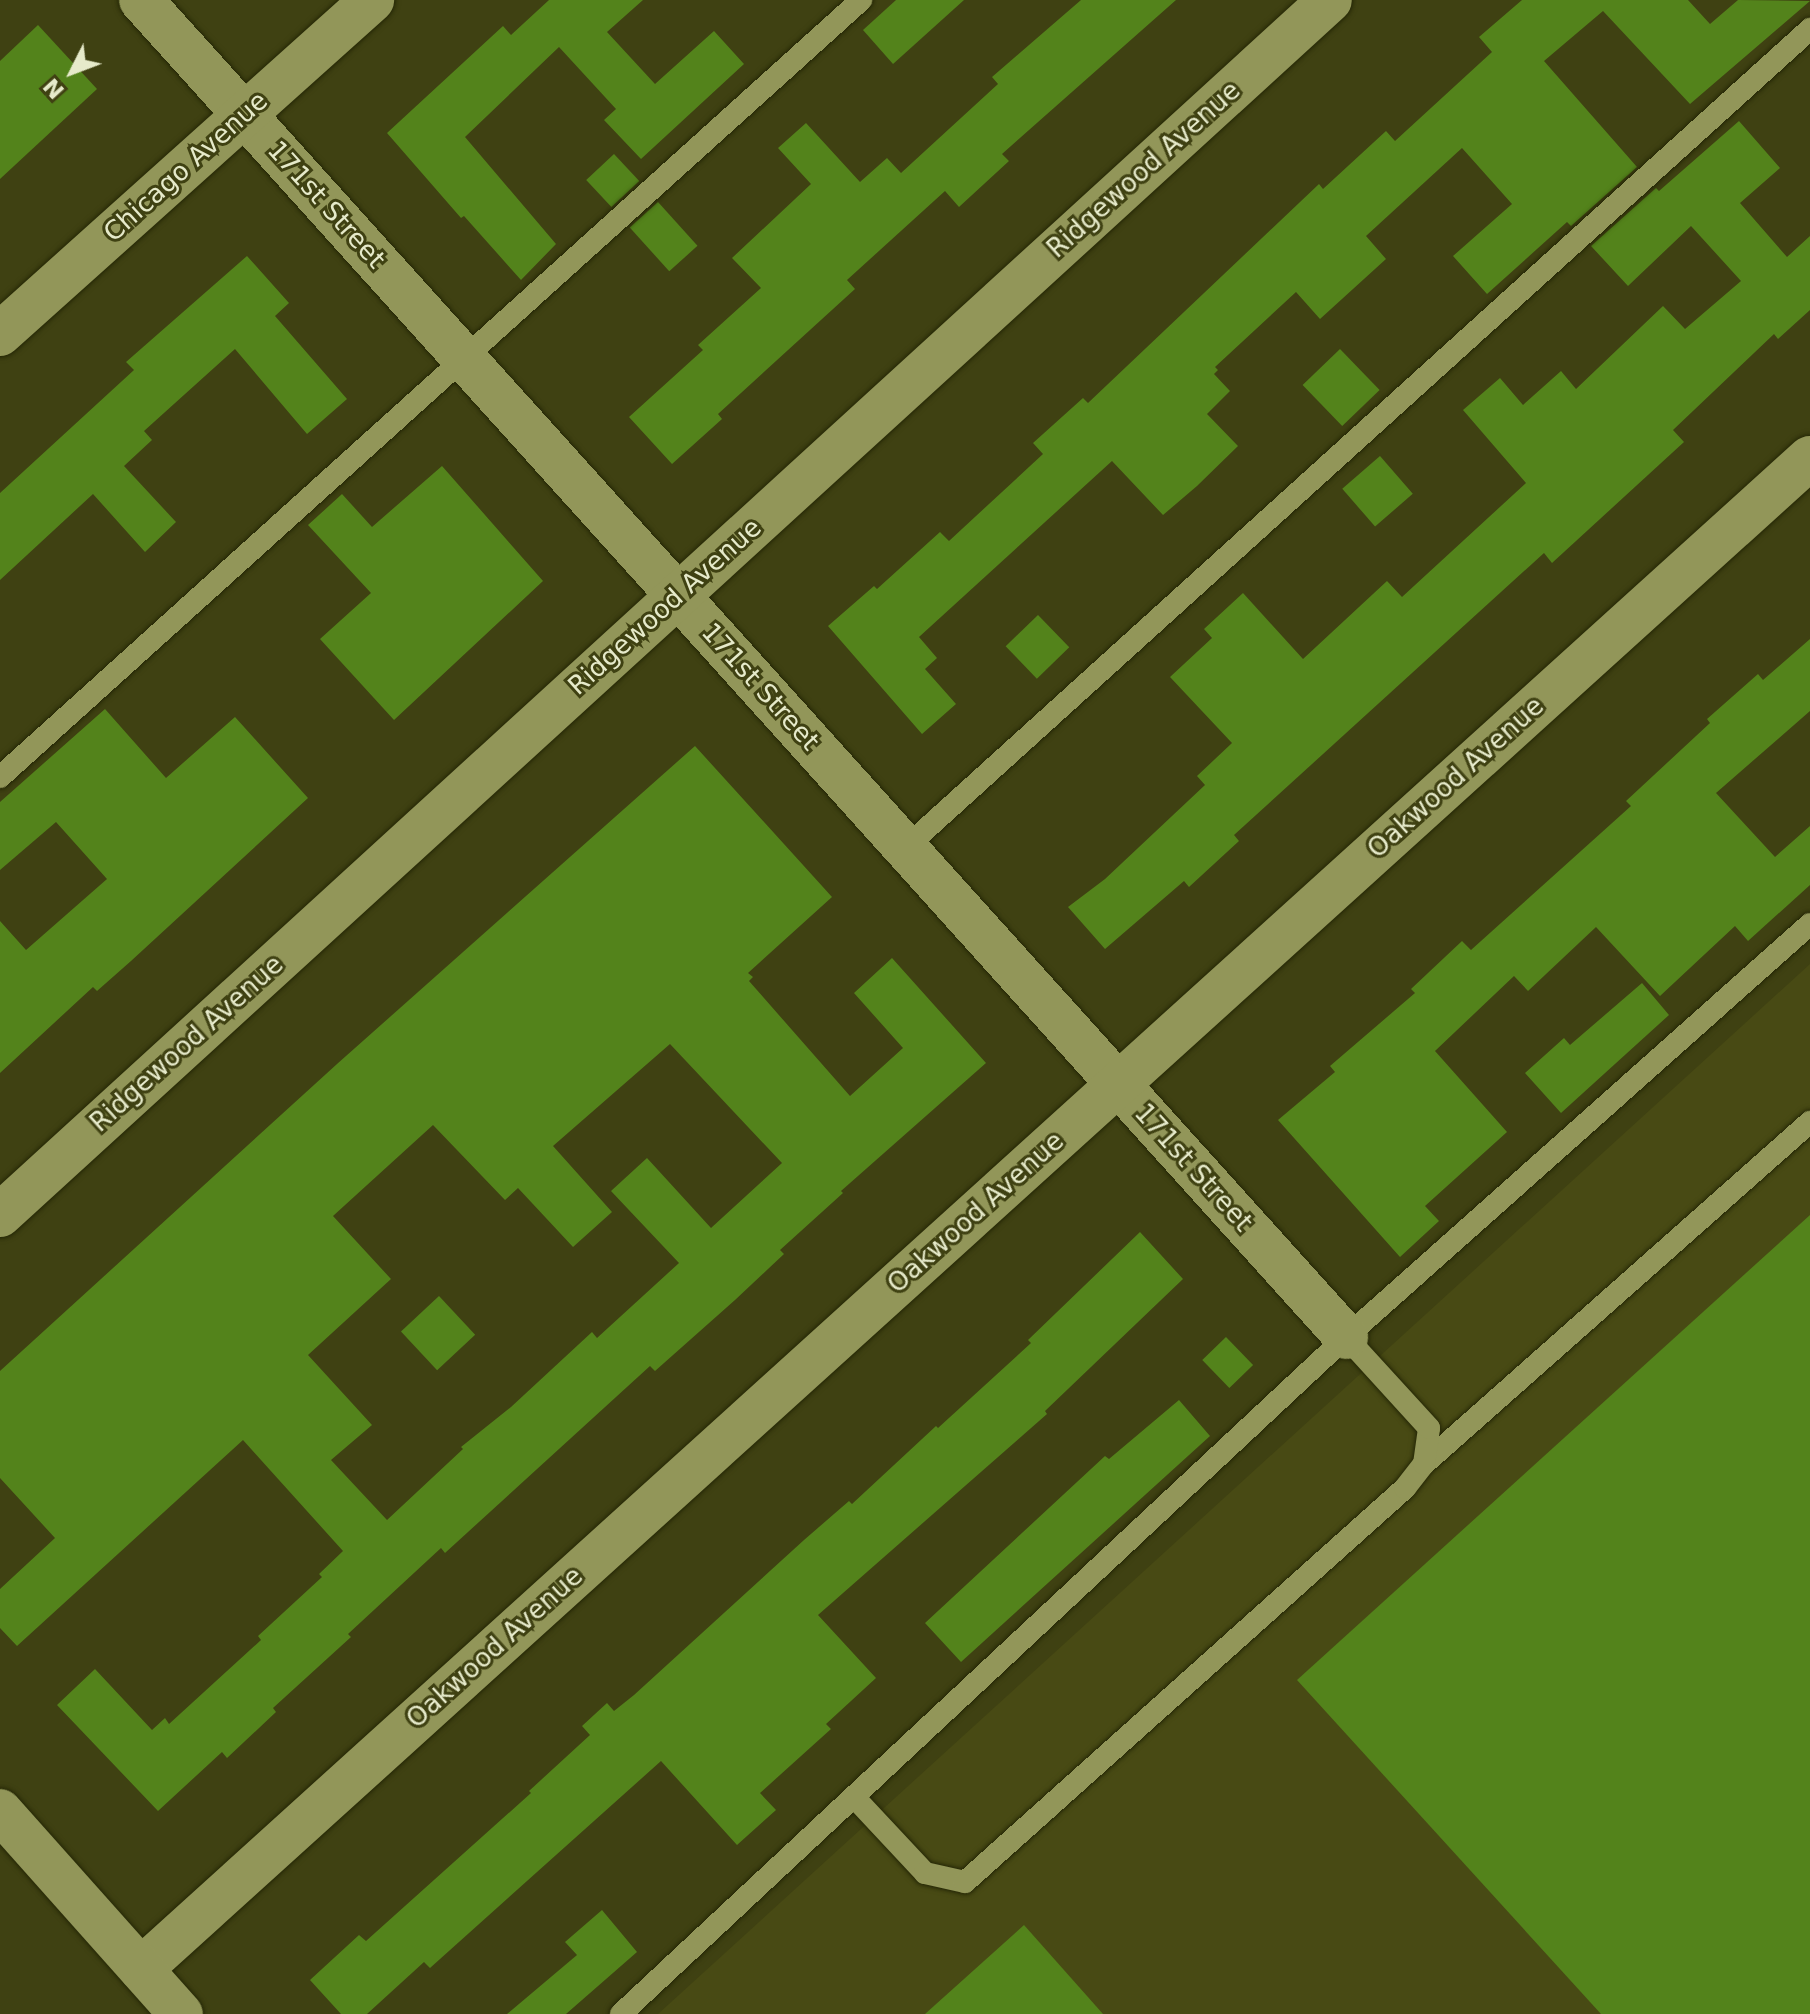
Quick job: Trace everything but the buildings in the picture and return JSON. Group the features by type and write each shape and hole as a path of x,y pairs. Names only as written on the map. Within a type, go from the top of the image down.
{"street":[{"name":"171st Street","path":"141,0 1346,1337"},
{"name":"Chicago Avenue","path":"0,334 372,0"},
{"name":"Ridgewood Avenue","path":"0,1215 1330,0"},
{"name":"Oakwood Avenue","path":"141,1969 1810,458"},
{"path":"0,1811 181,2014"}],"lane":[{"path":"0,777 861,0"},
{"path":"905,848 1810,29"},
{"path":"621,2014 1346,1337 1810,924"},
{"path":"854,1797 925,1873 965,1882 1405,1488 1424,1464 1810,1122"},
{"path":"1346,1337 1429,1428 1424,1464"}],"shaded area":[{"path":"1810,964 1810,2014 658,2014"}]}
